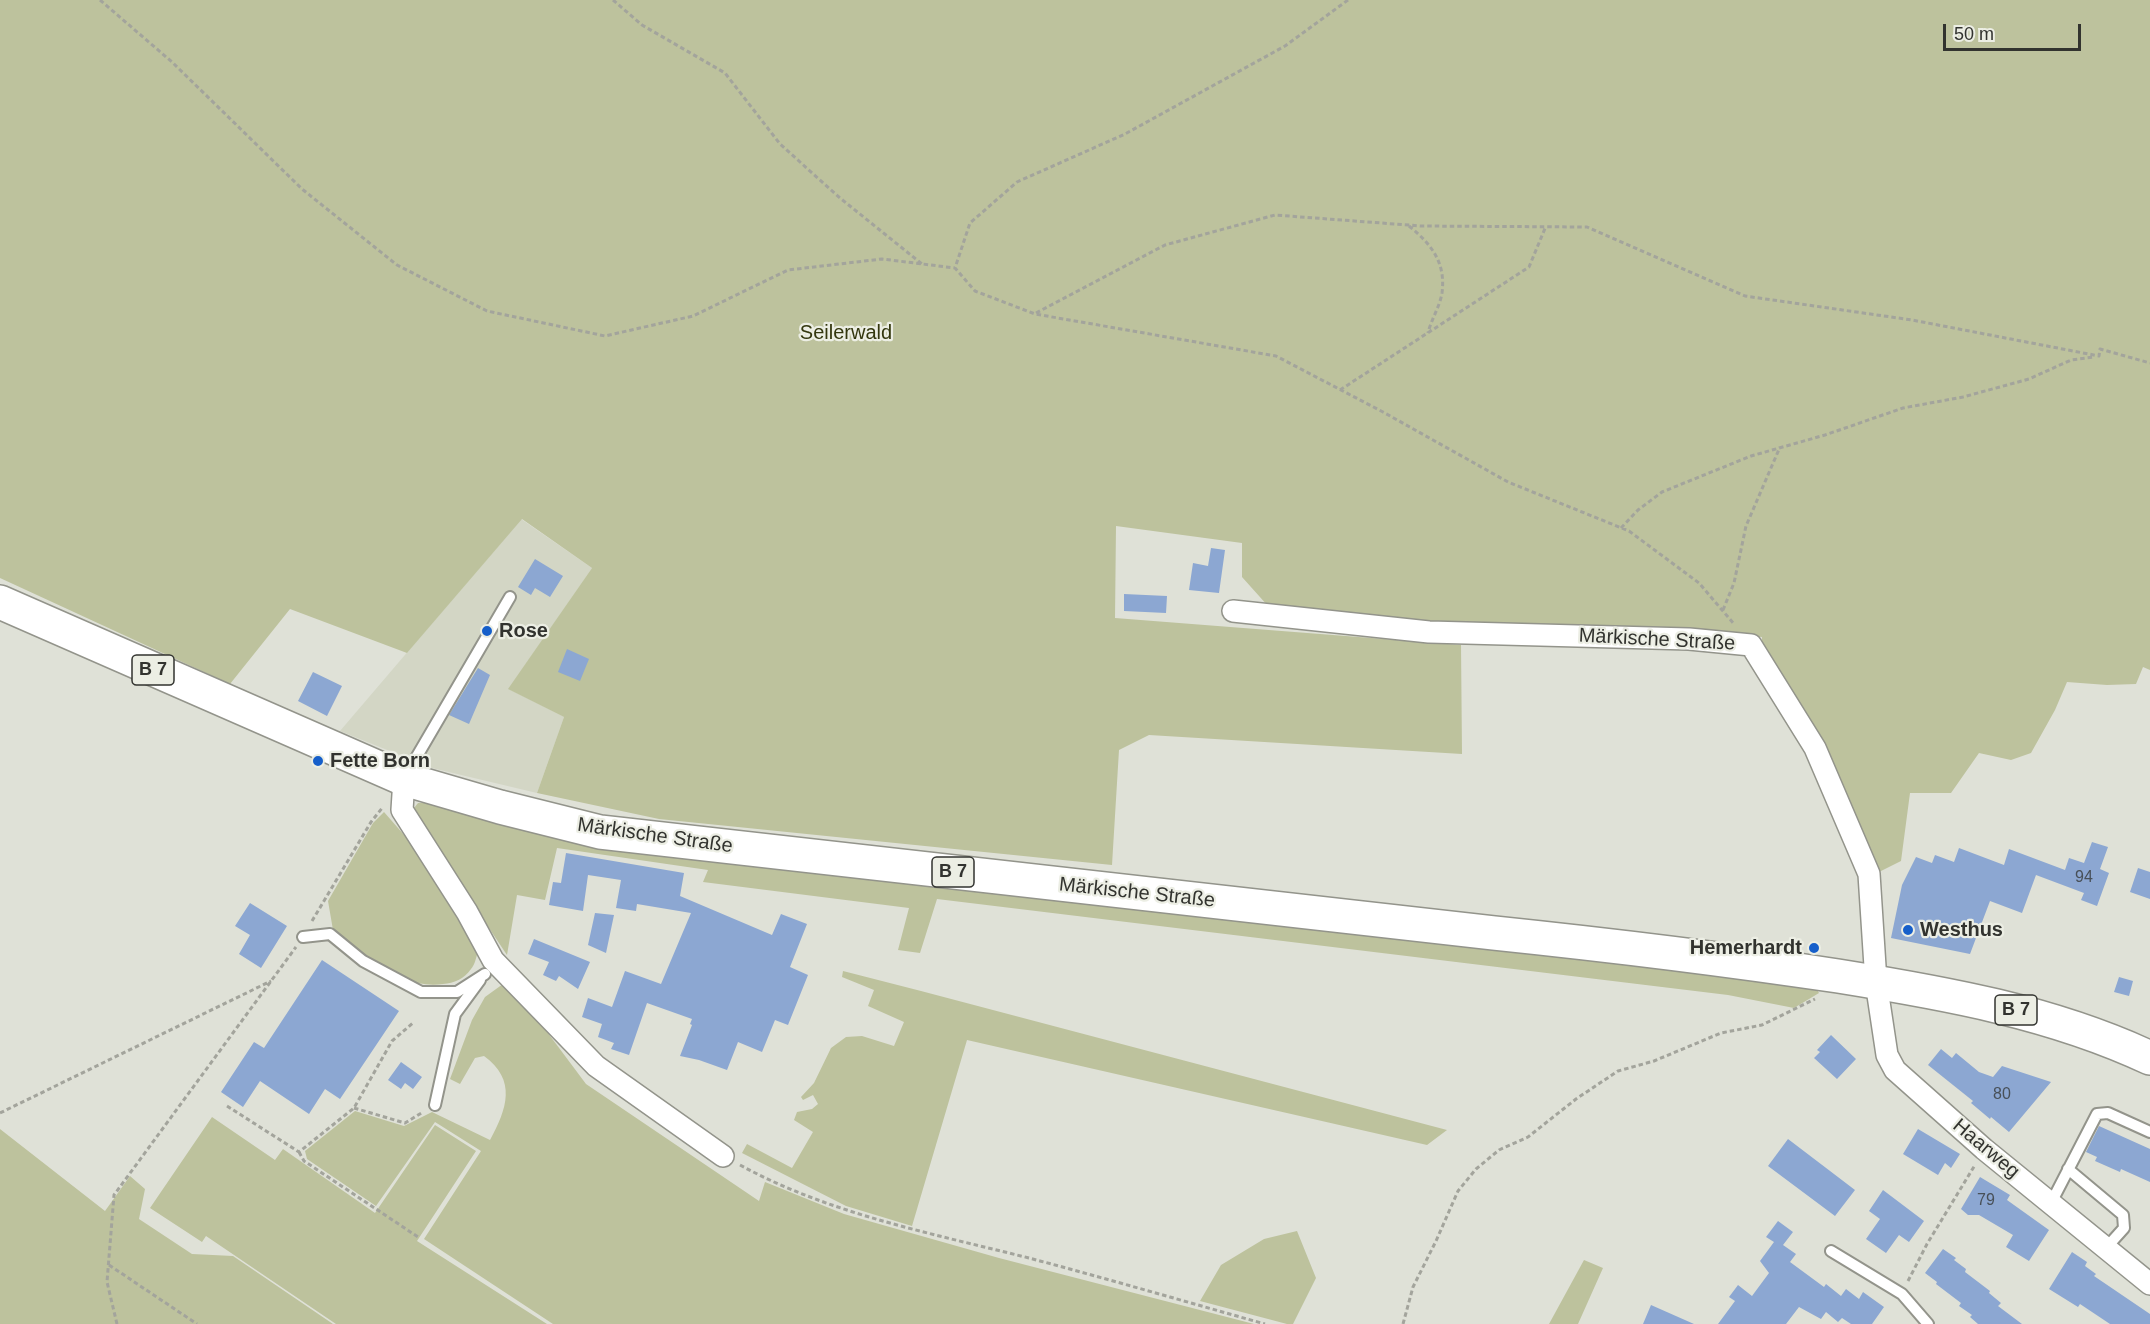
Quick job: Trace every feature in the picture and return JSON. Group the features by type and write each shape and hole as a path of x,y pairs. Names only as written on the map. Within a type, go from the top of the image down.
{"main road":[{"name":"Märkische Straße","path":"0,602 307,738 404,778 500,807 600,832 1614,946 1836,976 2028,1013 2150,1058"}],"street":[{"name":"Märkische Straße","path":"1233,611 1429,632 1689,639 1751,645 1815,747 1869,874 1876,982"},
{"path":"404,778 402,810 467,912 489,967 596,1066 723,1156"},
{"name":"Haarweg","path":"1876,982 1887,1055 1895,1070 1984,1149 2150,1284"}],"lane":[{"path":"404,778 510,597"},
{"path":"303,937 330,934 363,961 421,992 457,992 489,967"},
{"path":"435,1105 456,1014 489,967"},
{"path":"2051,1203 2097,1114 2108,1113 2150,1132"},
{"path":"2068,1169 2123,1215 2124,1228 2106,1248"},
{"path":"1831,1251 1902,1294 1928,1324"}],"path":[{"path":"100,0 172,62 302,189 397,265 487,311 605,336 693,316 788,270 882,259 955,268 975,291 1035,314 1276,356 1508,482 1629,531 1700,583 1751,645"},
{"path":"613,0 642,26 725,73 780,144 840,198 922,264"},
{"path":"955,268 970,223 1017,182 1125,134 1285,46 1348,0"},
{"path":"1035,314 1165,245 1275,215 1407,225 1587,227 1744,296 1912,320 2099,356"},
{"path":"1407,225 1428,242 1441,267 1442,294 1428,333"},
{"path":"1340,390 1529,267 1546,226"},
{"path":"2099,356 2100,349 2150,363"},
{"path":"1620,528 1638,510 1662,492 1751,456 1825,435 1903,408 1963,397 2029,379 2071,360 2099,356"},
{"path":"1723,610 1734,583 1746,526 1780,447"},
{"path":"117,1324 107,1282 114,1195 303,937 384,806"},
{"path":"1403,1324 1413,1287 1458,1191 1476,1169 1499,1150 1528,1137 1576,1099 1618,1071 1654,1061 1721,1033 1762,1025 1822,995 1836,976"},
{"path":"0,1113 273,980"},
{"path":"299,1152 354,1108 392,1041 414,1022"},
{"path":"354,1108 405,1123 435,1105"},
{"path":"227,1106 299,1152 304,1161 418,1237"},
{"path":"1902,1294 1927,1244 1984,1149"},
{"path":"723,1156 761,1176 844,1211 1040,1261 1265,1324"},
{"path":"108,1265 197,1324"}],"shaded area":[{"path":"521,519 592,568 509,689 564,717 537,793 432,768 340,731"}],"green space":[{"name":"Seilerwald","path":"0,0 2150,0 2150,670 2143,667 2136,684 2107,685 2067,682 2055,710 2031,753 2011,760 1979,753 1951,793 1910,793 1901,861 1877,873 1762,643 1762,637 1688,631 1422,625 1268,606 1242,577 1242,543 1116,526 1115,618 1461,645 1462,754 1149,735 1119,750 1112,865 659,819 537,793 564,717 508,689 592,568 522,519 407,653 290,609 230,684 0,578"},
{"path":"418,803 1815,986 1819,993 1794,1008 1728,995 937,899 920,953 898,950 909,908 703,882 708,870 557,848 545,900 517,895 507,955 414,816 414,808"},
{"path":"384,812 426,860 478,952 472,967 462,978 443,984 412,982 370,960 333,930 328,901 373,823"},
{"path":"843,971 1447,1130 1427,1145 967,1040 912,1226 846,1206 742,1153 747,1144 792,1168 813,1132 794,1120 797,1112 812,1109 818,1104 813,1095 803,1100 801,1097 814,1083 831,1048 846,1037 862,1036 894,1046 904,1022 868,1006 874,990 842,977"},
{"path":"503,984 515,989 586,1084 759,1201 765,1182 844,1214 999,1258 1254,1324 553,1324 424,1239 481,1151 435,1122 376,1206 307,1159 305,1151 355,1111 404,1126 432,1112 490,1140 501,1117 506,1095 501,1075 484,1056 475,1058 460,1084 450,1079 472,1020 485,997"},
{"path":"212,1117 275,1160 283,1149 375,1213 435,1125 476,1151 417,1241 547,1324 336,1324 206,1236 202,1242 150,1208"},
{"path":"0,1129 105,1211 130,1176 145,1189 139,1219 192,1254 233,1256 333,1324 0,1324"},
{"path":"1297,1231 1316,1278 1293,1324 1200,1301 1221,1265 1264,1239"},
{"path":"1584,1260 1603,1268 1578,1324 1549,1324"}],"building":[{"path":"1211,548 1225,550 1219,593 1189,590 1193,563 1208,566"},
{"path":"535,559 563,576 550,597 535,588 531,595 518,587"},
{"path":"1124,594 1167,596 1166,613 1124,611"},
{"path":"567,649 589,659 580,681 558,672"},
{"path":"478,668 490,675 469,724 449,715"},
{"path":"313,672 342,686 327,716 298,701"},
{"path":"2092,842 2108,847 2100,869 2109,873 2097,906 2081,900 2084,893 2036,875 2022,913 1990,901 1970,954 1891,938 1902,885 1916,857 1932,863 1935,855 1954,862 1959,848 2004,865 2009,849 2065,870 2069,858 2084,863"},
{"path":"566,853 684,873 680,896 772,935 781,914 807,924 790,967 808,975 788,1025 775,1020 762,1052 738,1042 727,1070 680,1056 692,1025 690,1024 692,1019 647,1003 629,1055 611,1049 614,1043 598,1037 602,1024 582,1017 588,998 612,1007 625,971 661,984 691,913 637,904 636,911 616,908 621,880 588,875 583,911 549,905 553,882 561,883"},
{"path":"2138,868 2150,872 2150,899 2130,892"},
{"path":"250,903 287,926 261,968 239,954 250,935 235,926"},
{"path":"595,913 614,915 606,953 588,945"},
{"path":"534,939 590,962 578,989 559,976 556,981 543,975 549,962 528,954"},
{"path":"322,960 399,1011 340,1099 325,1089 309,1114 260,1081 243,1107 221,1092 254,1042 264,1048"},
{"path":"2119,977 2133,981 2129,996 2114,992"},
{"path":"1831,1035 1856,1059 1837,1079 1814,1058 1820,1052 1817,1050"},
{"path":"1941,1049 1952,1058 1956,1053 1979,1072 1993,1077 2002,1066 2051,1082 2009,1132 1991,1117 1990,1119 1971,1103 1973,1101 1928,1065"},
{"path":"401,1062 422,1077 413,1089 405,1083 401,1089 388,1080"},
{"path":"2099,1126 2150,1149 2150,1182 2121,1169 2120,1172 2095,1161 2097,1157 2086,1152"},
{"path":"1918,1129 1960,1154 1951,1168 1945,1163 1938,1175 1903,1154"},
{"path":"1788,1139 1855,1190 1835,1216 1768,1166"},
{"path":"1980,1177 2010,1195 2007,1200 2049,1230 2029,1261 2006,1247 2013,1235 1979,1215 1968,1215 1961,1209"},
{"path":"1883,1190 1924,1221 1909,1242 1899,1235 1886,1253 1866,1239 1880,1219 1869,1211"},
{"path":"1778,1221 1793,1232 1783,1245 1796,1254 1790,1262 1824,1287 1826,1284 1841,1296 1846,1289 1859,1299 1863,1292 1884,1307 1872,1324 1851,1324 1842,1318 1838,1322 1826,1312 1821,1319 1799,1307 1786,1324 1718,1324 1735,1301 1729,1297 1738,1285 1752,1296 1769,1273 1760,1261 1774,1242 1766,1237"},
{"path":"1943,1249 1956,1258 1954,1260 1966,1269 1965,1272 1990,1291 1989,1293 2001,1303 1998,1306 2022,1324 1978,1324 1970,1317 1972,1315 1959,1306 1961,1303 1925,1273"},
{"path":"2072,1252 2087,1262 2085,1266 2096,1274 2094,1276 2150,1314 2150,1324 2110,1324 2080,1304 2078,1307 2049,1289"},
{"path":"1651,1305 1694,1324 1643,1324"}],"place":[{"name":"Rose","path":"487,631"},
{"name":"Fette Born","path":"318,761"},
{"name":"Westhus","path":"1908,930"},
{"name":"Hemerhardt","path":"1814,948"}]}
